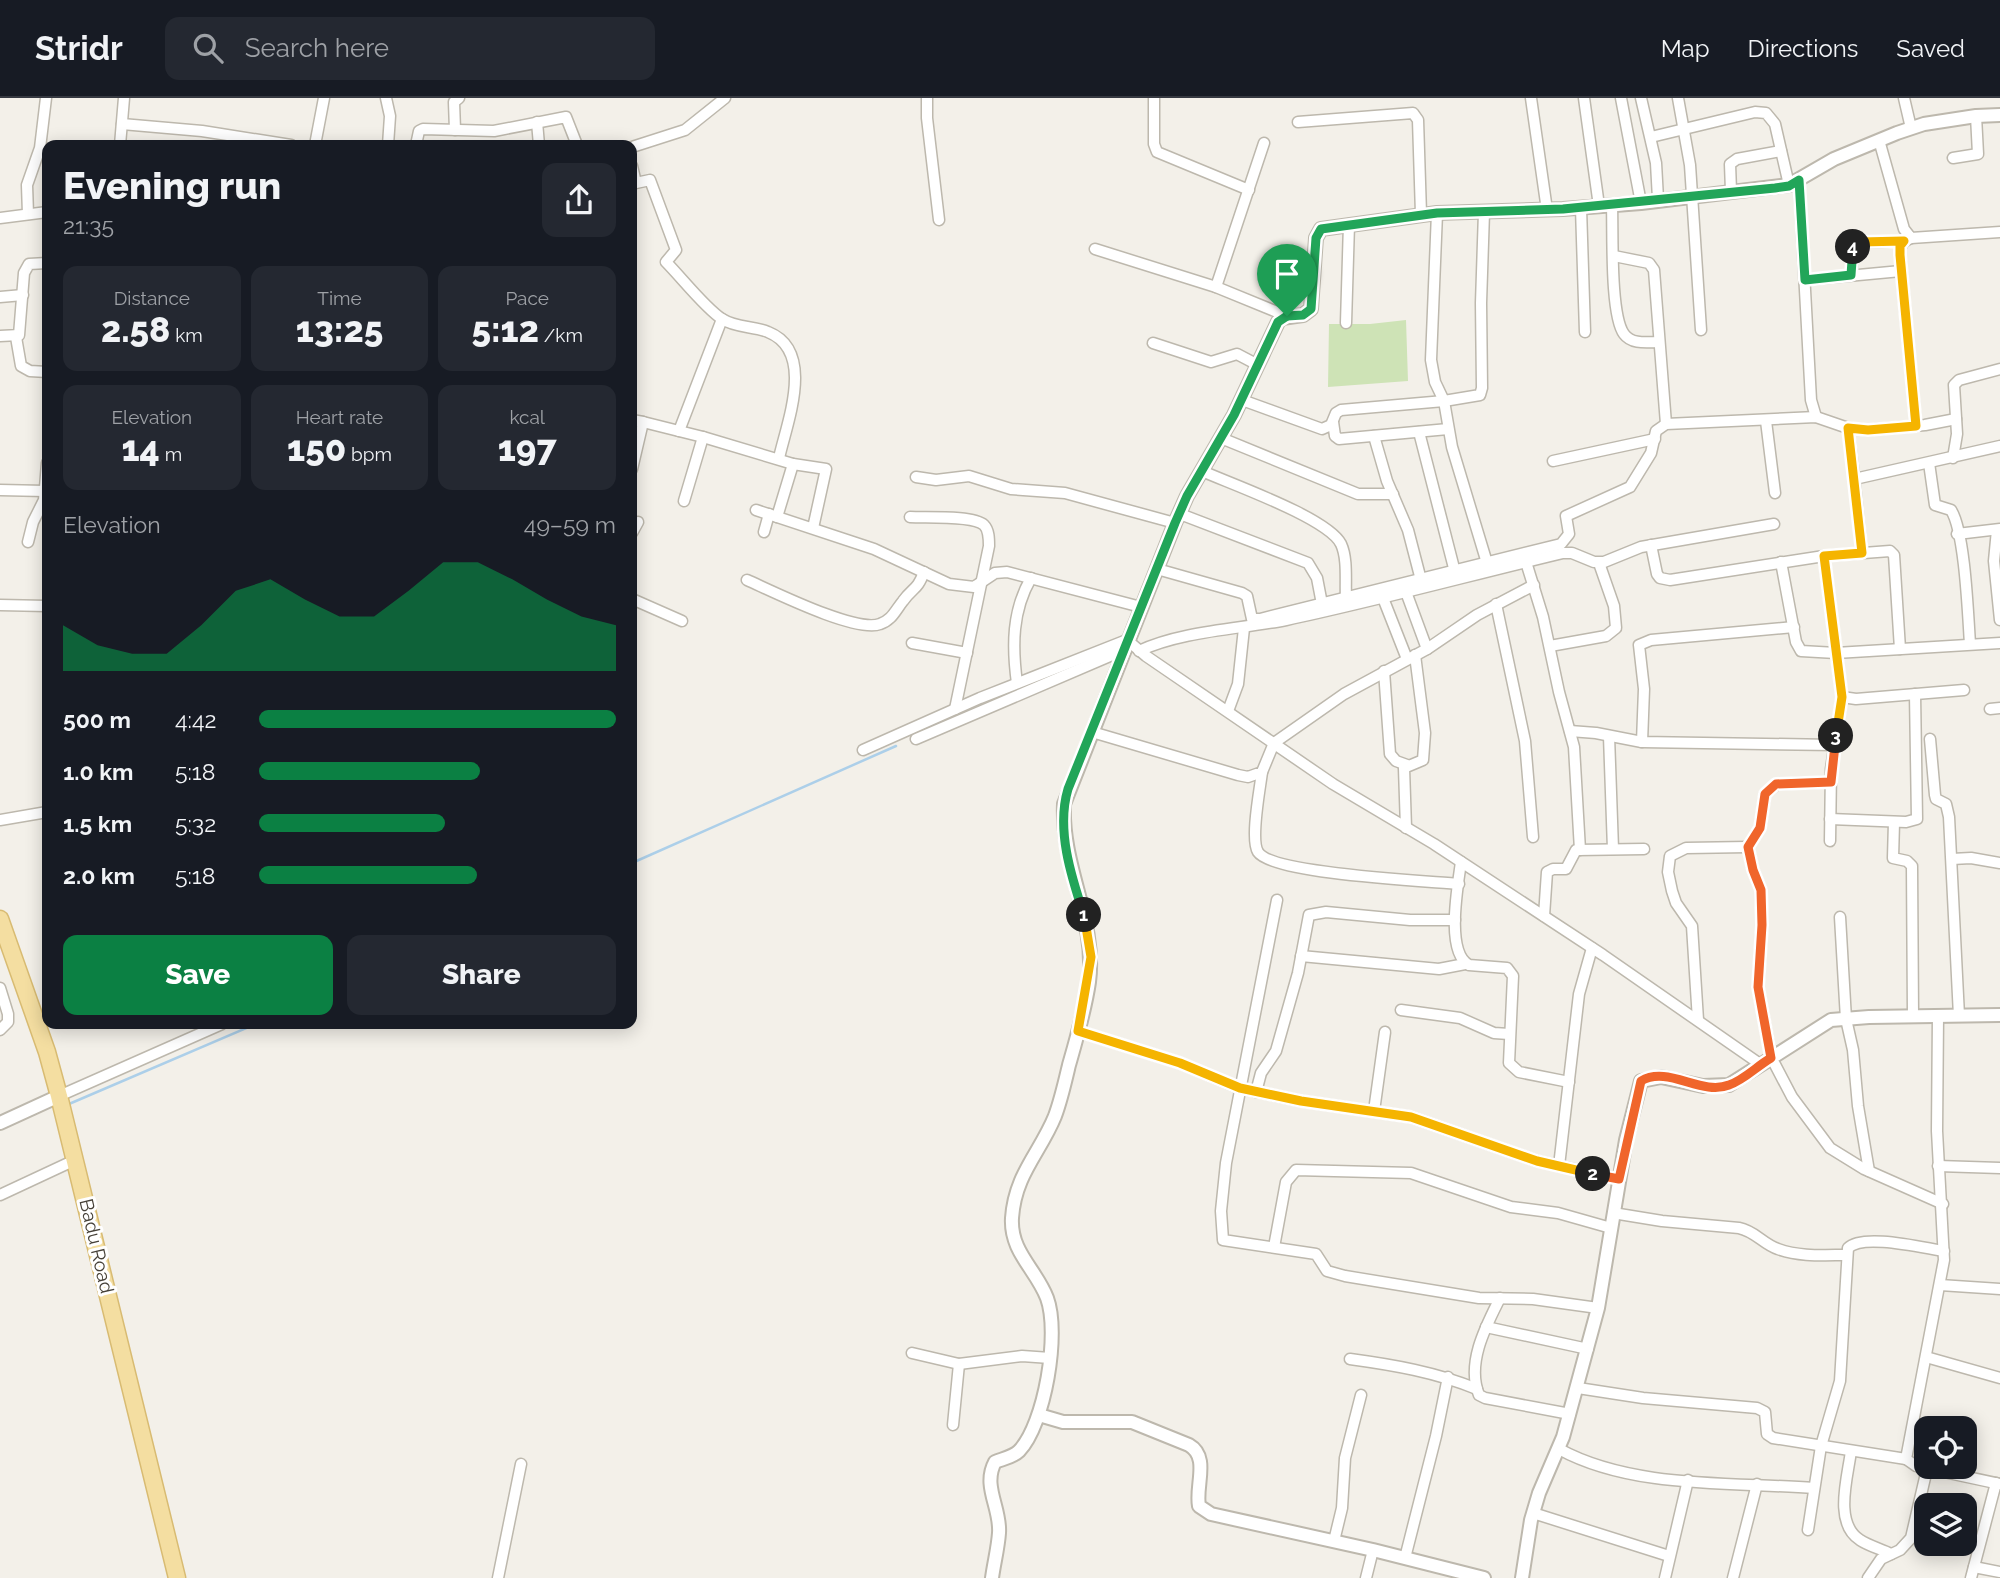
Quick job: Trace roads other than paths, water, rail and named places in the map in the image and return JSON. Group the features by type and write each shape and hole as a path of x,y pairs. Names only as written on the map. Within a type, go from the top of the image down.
{"main road":[{"name":"Badu Road","path":"2,933 47,1052 59,1096 177,1578"}],"street":[{"path":"28,214 27,185 40,148 46,98"},
{"path":"120,140 124,98"},
{"path":"316,140 324,98"},
{"path":"386,98 390,116 388,140"},
{"path":"455,130 454,102 459,98"},
{"path":"637,145 685,130 725,98"},
{"path":"928,98 927,118 939,220"},
{"path":"1154,98 1154,144 1157,152 1249,190"},
{"path":"1531,98 1547,210"},
{"path":"1584,98 1614,256 1616,310 1624,334 1631,341 1659,342"},
{"path":"1621,98 1641,203"},
{"path":"1641,98 1650,137 1658,199"},
{"path":"1678,98 1685,130 1692,197 1701,331"},
{"path":"1904,98 1911,128"},
{"path":"1650,137 1761,112 1773,119 1794,183 1805,280 1811,400 1816,417"},
{"path":"1298,121 1413,113 1418,120 1421,214"},
{"path":"1095,249 1216,287 1287,316 1303,315 1311,309 1316,238 1321,229 1421,214 1581,208 1794,183 1825,163 1911,128 1976,116 2000,115"},
{"path":"1953,158 1978,154 1976,116"},
{"path":"418,140 421,130 494,131 566,117 576,140"},
{"path":"537,122 538,140"},
{"path":"122,124 247,140"},
{"path":"1879,139 1908,240"},
{"path":"1216,287 1265,143"},
{"path":"1731,191 1729,167 1733,161 1781,150"},
{"path":"637,183 650,180 676,250 666,262 722,319 768,332 783,341 794,360 797,377 779,458"},
{"path":"1581,208 1585,332"},
{"path":"1242,400 1316,427 1327,428 1336,413 1341,410 1476,397 1482,388 1480,303 1484,212"},
{"path":"0,218 42,213"},
{"path":"1437,213 1431,360 1435,382 1444,401 1448,429 1488,564"},
{"path":"1346,323 1349,224"},
{"path":"1851,275 1856,243 2000,232"},
{"path":"1908,240 1900,246 1901,271 1916,426"},
{"path":"1614,256 1649,263 1652,266 1666,424"},
{"path":"42,263 29,264 24,273 20,331 16,337 21,366 42,371"},
{"path":"1805,280 1901,271"},
{"path":"0,297 23,295"},
{"path":"992,1578 999,1532 989,1478 995,1462 1017,1453 1039,1415 1050,1357 1052,1329 1048,1300 1014,1243 1012,1214 1018,1182 1055,1116 1089,982 1090,940 1070,865 1063,820 1064,804 1177,518 1242,400 1278,322 1287,316"},
{"path":"679,431 722,319"},
{"path":"0,336 16,337"},
{"path":"1153,343 1211,362 1237,354 1258,365"},
{"path":"1953,458 1957,434 1954,390 1956,382 2000,369"},
{"path":"1157,569 1242,593 1249,602 1249,615 1255,620 1555,547 1566,541 1569,534 1566,516 1630,487 1638,470 1648,458 1660,426 1666,424 1816,417 1848,428 1868,430 1956,419"},
{"path":"637,421 793,464 826,469 813,527"},
{"path":"1766,421 1775,493"},
{"path":"637,448 643,422"},
{"path":"1333,422 1337,438 1448,429"},
{"path":"1848,428 1862,553"},
{"path":"1419,432 1455,572"},
{"path":"1374,436 1408,530 1420,580"},
{"path":"684,501 703,438"},
{"path":"1221,439 1358,494 1393,494"},
{"path":"1552,461 1655,439"},
{"path":"1854,476 1866,477 2000,446"},
{"path":"1928,463 1935,505 1953,513 1963,562 1970,644"},
{"path":"764,532 774,515 793,464"},
{"path":"1202,471 1293,511 1330,532 1342,547 1346,598"},
{"path":"916,477 936,480 969,477 1011,489 1065,493 1177,518 1308,563 1317,578 1322,604"},
{"path":"0,490 42,491"},
{"path":"756,510 874,549 949,584 966,587 980,585 1000,572 1141,607"},
{"path":"28,541 42,515"},
{"path":"910,517 971,520 985,525 989,546 955,709"},
{"path":"1139,651 1175,638 1244,628 1383,598 1568,553 1599,563 1651,545 1774,524"},
{"path":"1957,534 1998,530 1994,561 2000,620"},
{"path":"1651,545 1657,574 1663,579 1824,556 1890,551 1894,555 1900,649"},
{"path":"1824,556 1842,697 1831,782 1830,841"},
{"path":"1526,562 1550,646 1576,761 1580,850"},
{"path":"1781,562 1801,651 1836,653 2000,643"},
{"path":"1550,646 1606,636 1616,628 1612,596 1599,563"},
{"path":"747,580 831,615 873,626 890,619 906,597 919,587 924,572"},
{"path":"1017,683 1013,640 1018,608 1031,578"},
{"path":"1459,884 1309,870 1289,867 1264,858 1255,844 1262,772 1274,743 1384,671 1427,649 1496,604 1534,585"},
{"path":"1406,592 1427,649"},
{"path":"1383,598 1411,657 1425,733 1425,755 1416,764 1406,765 1396,761 1390,754 1384,671"},
{"path":"637,601 682,621"},
{"path":"1496,604 1525,741 1533,837"},
{"path":"0,605 42,606"},
{"path":"1642,742 1644,689 1638,661 1639,645 1651,640 1794,627"},
{"path":"1228,711 1238,684 1244,628"},
{"path":"912,643 967,653"},
{"path":"916,739 1126,645"},
{"path":"863,750 1017,683 1126,645 1139,651 1333,784 1461,862 1698,1020 1765,1061 1819,1135 1841,1157 1942,1204"},
{"path":"1842,697 1856,699 1964,690"},
{"path":"1830,819 1911,822 1917,819 1915,694"},
{"path":"1570,731 1642,742 1835,745"},
{"path":"1093,732 1238,775 1248,777 1262,772"},
{"path":"1609,736 1613,849"},
{"path":"1930,738 1934,795 1948,808 1959,1016"},
{"path":"1406,765 1402,774 1406,828"},
{"path":"1765,1061 1758,987 1761,890 1748,847 1760,828 1765,794 1769,789 1776,784 1831,782"},
{"path":"0,821 42,812"},
{"path":"1894,822 1893,858 1912,866 1913,1016"},
{"path":"1698,1020 1692,926 1676,903 1672,891 1668,872 1670,856 1672,852 1686,848 1748,847"},
{"path":"1544,916 1547,872 1566,869 1573,853 1580,850 1644,849"},
{"path":"1952,859 1971,858 2000,863"},
{"path":"1461,862 1455,920 1458,948 1465,964"},
{"path":"1277,900 1226,1163 1221,1235 1228,1243 1316,1254 1323,1267 1333,1273 1430,1290 1598,1308"},
{"path":"1256,1093 1261,1073 1276,1051 1301,956 1307,919 1313,912 1410,920 1455,920"},
{"path":"1840,917 1846,1018 1853,1050 1858,1106 1869,1171"},
{"path":"1559,1166 1578,994 1592,948"},
{"path":"1301,956 1439,969 1465,964 1511,971 1513,986 1508,1055 1513,1068 1530,1075 1569,1082"},
{"path":"0,988 8,1022 0,1030"},
{"path":"1401,1010 1467,1020 1494,1033 1509,1034"},
{"path":"1522,1578 1533,1513 1559,1449 1598,1308 1619,1179 1641,1081 1661,1077 1720,1087 1729,1085 1831,1020 2000,1015"},
{"path":"1906,1459 1927,1357 1944,1251 1938,1166 1938,1016"},
{"path":"0,1123 211,1029"},
{"path":"1078,1031 1180,1063 1256,1093 1424,1121 1559,1166 1619,1179"},
{"path":"1374,1111 1385,1032"},
{"path":"0,1195 75,1160"},
{"path":"1938,1166 2000,1168"},
{"path":"1274,1247 1286,1182 1296,1170 1411,1173 1511,1207 1558,1213 1611,1228"},
{"path":"1613,1213 1749,1230 1769,1245 1791,1253 1847,1255"},
{"path":"1808,1530 1821,1446 1840,1381 1847,1255 1853,1243 1867,1240 1944,1251"},
{"path":"1940,1285 2000,1289"},
{"path":"1477,1389 1479,1347 1500,1298"},
{"path":"1486,1327 1588,1349"},
{"path":"912,1353 959,1364 1022,1356 1050,1357"},
{"path":"1927,1357 2000,1378"},
{"path":"1350,1359 1415,1368 1477,1389 1485,1398 1570,1414"},
{"path":"953,1425 959,1364"},
{"path":"1405,1558 1448,1377"},
{"path":"1578,1388 1643,1398 1757,1408 1765,1412 1769,1436 1906,1459 1914,1465"},
{"path":"1335,1541 1342,1508 1348,1443 1361,1395"},
{"path":"1039,1415 1063,1422 1132,1422 1196,1448 1199,1454 1197,1498 1202,1509 1484,1578"},
{"path":"1559,1449 1611,1469 1643,1476 1814,1488"},
{"path":"1851,1451 1845,1506 1848,1526 1860,1541 1891,1554"},
{"path":"498,1578 521,1464"},
{"path":"1868,1578 1881,1559 1906,1545 1911,1538 1925,1479"},
{"path":"1970,1578 1998,1483 1977,1479"},
{"path":"1665,1578 1688,1480"},
{"path":"1733,1578 1749,1506 1757,1484"},
{"path":"1533,1513 1669,1556"},
{"path":"1366,1578 1373,1550"},
{"path":"1973,1567 2000,1572"}],"waterway":[{"path":"637,861 896,746"},
{"path":"69,1104 244,1029"}]}
